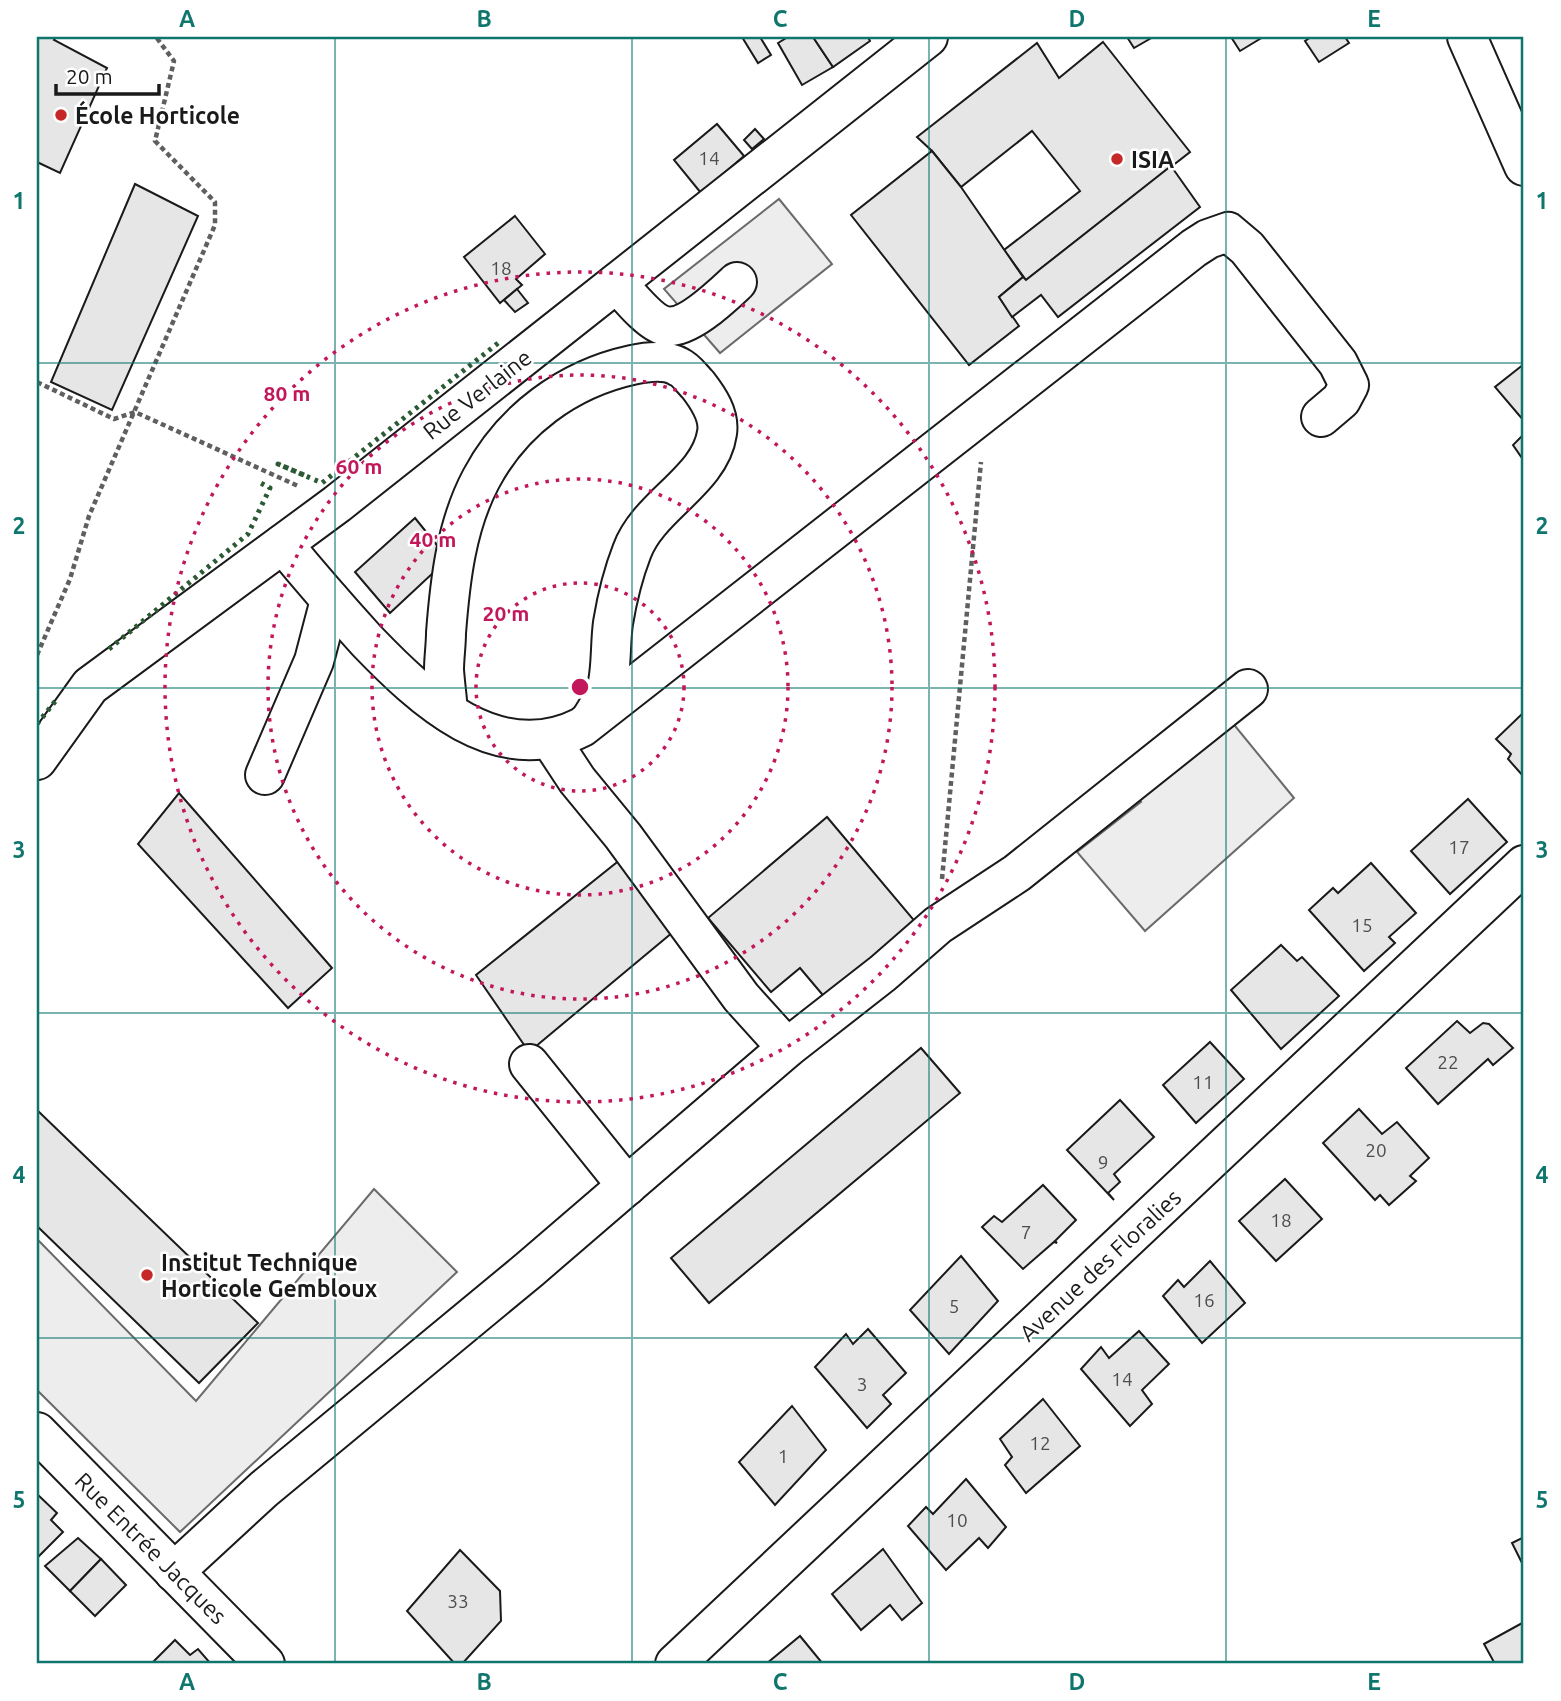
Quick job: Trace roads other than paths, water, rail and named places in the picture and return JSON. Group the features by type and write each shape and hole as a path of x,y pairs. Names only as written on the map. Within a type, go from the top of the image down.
{"street":[{"name":"Rue Verlaine","path":"37,760 90,686 337,504 928,37"},
{"path":"1467,37 1524,166"},
{"path":"283,544 397,673 448,712 466,724 515,739 561,738 590,721 1208,239 1228,232 1247,248 1338,363 1349,385 1341,400 1321,417"},
{"path":"617,283 632,300 663,326 676,326 720,299 737,282"},
{"path":"448,712 444,668 451,585 458,542 468,508 495,456 532,414 561,392 594,376 644,362 679,366 709,399 716,415 718,430 714,446 703,466 649,521 633,548 613,621 606,691 590,721"},
{"path":"265,775 314,661 330,600"},
{"path":"174,1572 264,1489 788,1048 883,973 938,925 1017,873 1248,689"},
{"path":"550,739 576,780 623,836 741,997 788,1048"},
{"name":"Avenue des Floralies","path":"676,1664 1524,865"},
{"path":"529,1064 627,1186"},
{"name":"Rue Entrée Jacques","path":"37,1432 265,1664"}],"place":[{"name":"École Horticole","path":"61,115"},
{"name":"ISIA","path":"1117,159"},
{"name":"Institut Technique Horticole Gembloux","path":"147,1275"}]}
